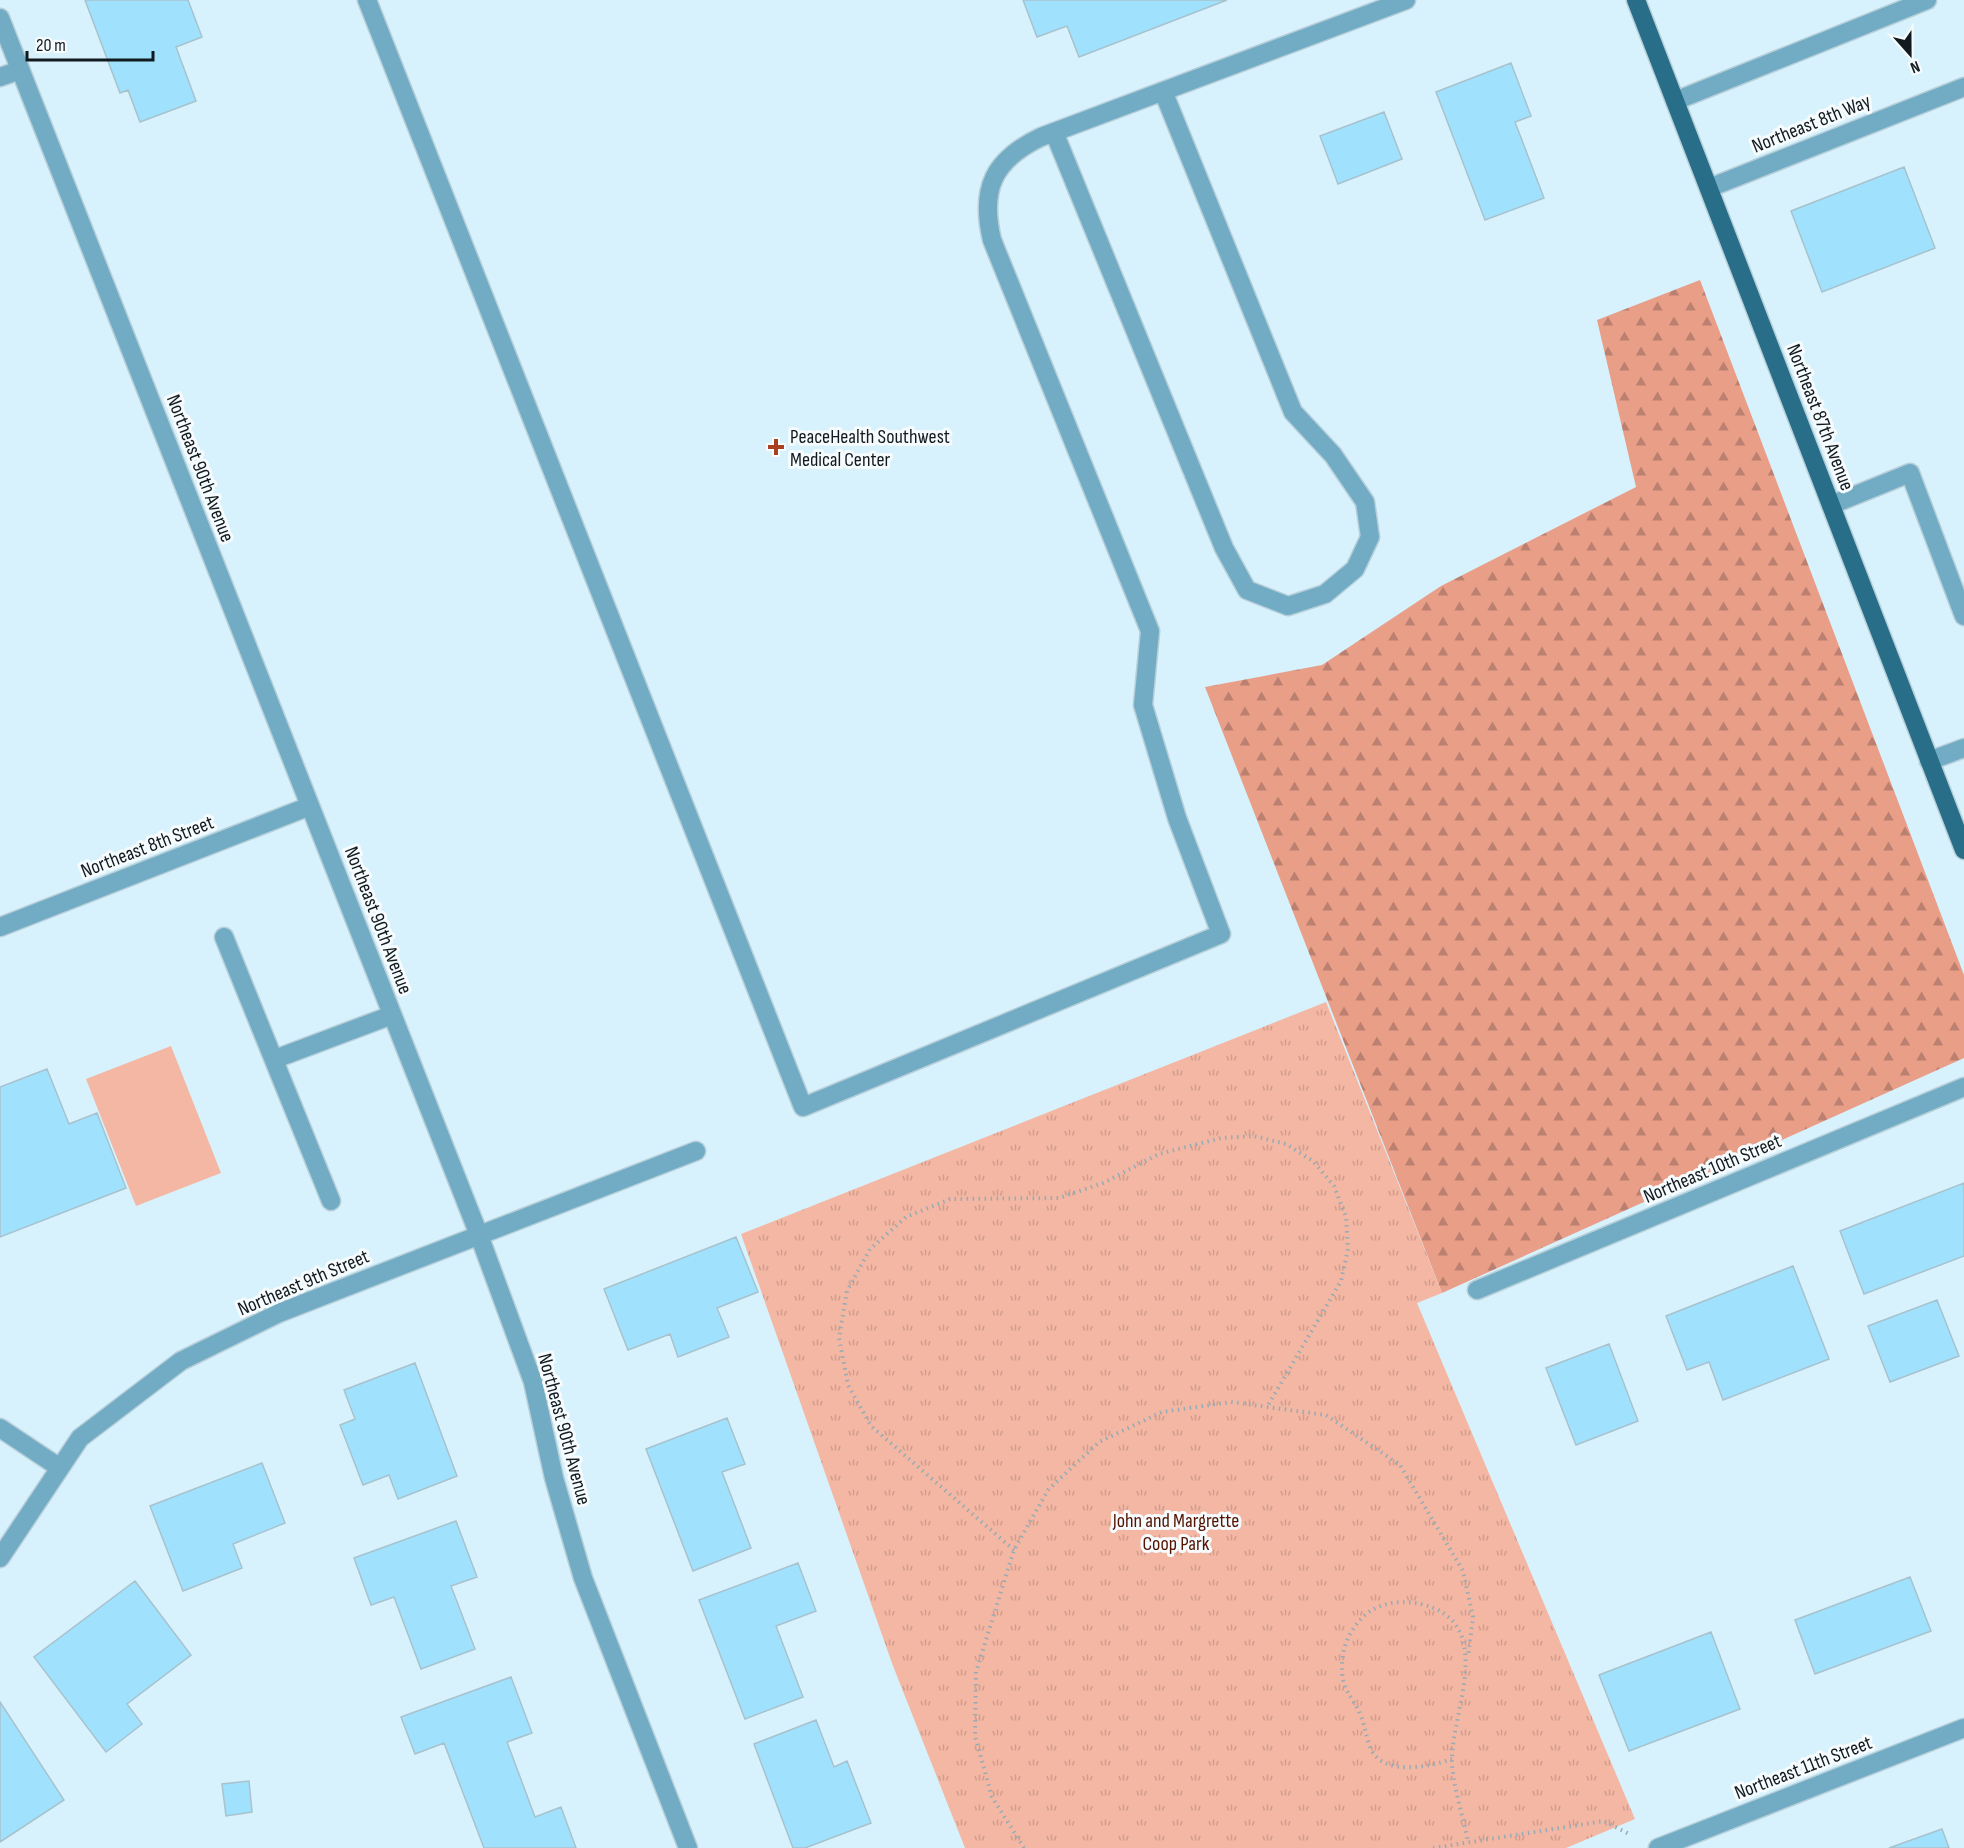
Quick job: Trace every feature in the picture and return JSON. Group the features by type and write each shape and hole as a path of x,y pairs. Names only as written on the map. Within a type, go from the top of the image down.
{"main road":[{"name":"Northeast 87th Avenue","path":"1636,0 1964,850"}],"street":[{"path":"368,0 803,1107 1221,934 1178,818 1143,705 1150,631 992,240 987,216 989,190 1000,166 1018,148 1054,132 1406,0"},
{"path":"1675,101 1927,0"},
{"name":"Northeast 90th Avenue","path":"0,18 479,1235 533,1382 554,1478 583,1578 688,1848"},
{"path":"0,77 20,70"},
{"name":"Northeast 8th Way","path":"1709,188 1964,87"},
{"path":"1054,132 1224,548 1247,590 1288,606 1325,594 1355,569 1371,537 1365,502 1333,456 1293,412 1163,91"},
{"path":"1831,505 1910,473 1964,616"},
{"path":"1929,760 1964,748"},
{"name":"Northeast 8th Street","path":"0,927 310,806"},
{"path":"224,937 331,1201"},
{"path":"275,1059 392,1015"},
{"name":"Northeast 10th Street","path":"1477,1290 1964,1088"},
{"name":"Northeast 9th Street","path":"0,1558 80,1438 182,1361 279,1313 696,1151"},
{"path":"0,1428 60,1468"},
{"name":"Northeast 11th Street","path":"1658,1848 1964,1728"}],"path":[{"path":"1014,1550 872,1426 848,1385 839,1338 847,1291 870,1249 906,1217 950,1199 1059,1198 1103,1183 1159,1154 1221,1138 1254,1136 1286,1144 1313,1161 1334,1186 1346,1216 1348,1249 1341,1281 1267,1407"},
{"path":"1024,1848 992,1797 975,1736 976,1671 1014,1550 1048,1490 1099,1442 1162,1412 1231,1402 1326,1414 1400,1465 1463,1571 1473,1617 1452,1759 1468,1842"},
{"path":"1452,1759 1416,1769 1398,1766 1383,1760 1370,1749 1361,1716 1342,1683 1343,1650 1352,1630 1367,1614 1387,1604 1408,1602 1430,1607 1448,1618 1461,1636 1468,1657"},
{"path":"1433,1848 1604,1821 1636,1837"}],"green space":[{"path":"1700,280 1964,975 1964,1058 1442,1293 1205,687 1322,665 1441,586 1636,487 1597,320"},
{"name":"John and Margrette Coop Park","path":"1326,1002 1442,1293 1417,1303 1635,1819 1566,1848 965,1848 893,1666 741,1234"},
{"path":"171,1046 221,1173 136,1206 86,1079"}],"building":[{"path":"85,0 188,0 202,37 176,47 196,101 140,122 128,90 120,93"},
{"path":"1023,0 1227,0 1079,57 1067,26 1037,37"},
{"path":"1511,63 1531,116 1515,122 1544,198 1485,220 1436,92"},
{"path":"1384,112 1402,159 1338,184 1320,136"},
{"path":"1904,167 1935,248 1822,292 1791,211"},
{"path":"47,1069 69,1124 97,1113 126,1188 0,1237 0,1087"},
{"path":"1964,1183 1964,1256 1864,1294 1840,1231"},
{"path":"736,1237 758,1292 717,1308 729,1337 678,1357 670,1334 628,1350 604,1289"},
{"path":"1793,1266 1829,1359 1723,1400 1709,1362 1687,1370 1666,1316"},
{"path":"1937,1300 1959,1356 1890,1382 1868,1326"},
{"path":"1609,1344 1638,1421 1576,1445 1546,1368"},
{"path":"415,1363 457,1476 398,1499 389,1475 363,1485 340,1425 355,1419 344,1390"},
{"path":"727,1418 745,1464 722,1472 751,1548 693,1571 646,1449"},
{"path":"262,1463 285,1523 233,1544 242,1568 183,1591 150,1506"},
{"path":"456,1521 477,1577 451,1586 475,1649 421,1669 394,1597 371,1605 354,1558"},
{"path":"798,1563 816,1611 776,1626 803,1697 745,1719 699,1600"},
{"path":"1910,1577 1931,1631 1815,1674 1795,1620"},
{"path":"135,1581 191,1655 127,1704 142,1724 106,1752 34,1657"},
{"path":"1711,1632 1740,1709 1629,1751 1599,1675"},
{"path":"511,1677 532,1733 507,1742 535,1817 561,1807 576,1848 484,1848 444,1743 415,1754 401,1717"},
{"path":"0,1702 64,1800 0,1842"},
{"path":"816,1720 834,1767 847,1761 871,1823 805,1848 793,1848 754,1744"},
{"path":"249,1781 252,1812 226,1816 222,1784"},
{"path":"1942,1829 1949,1848 1889,1848"}],"place":[{"name":"PeaceHealth Southwest Medical Center","path":"776,447"}]}
